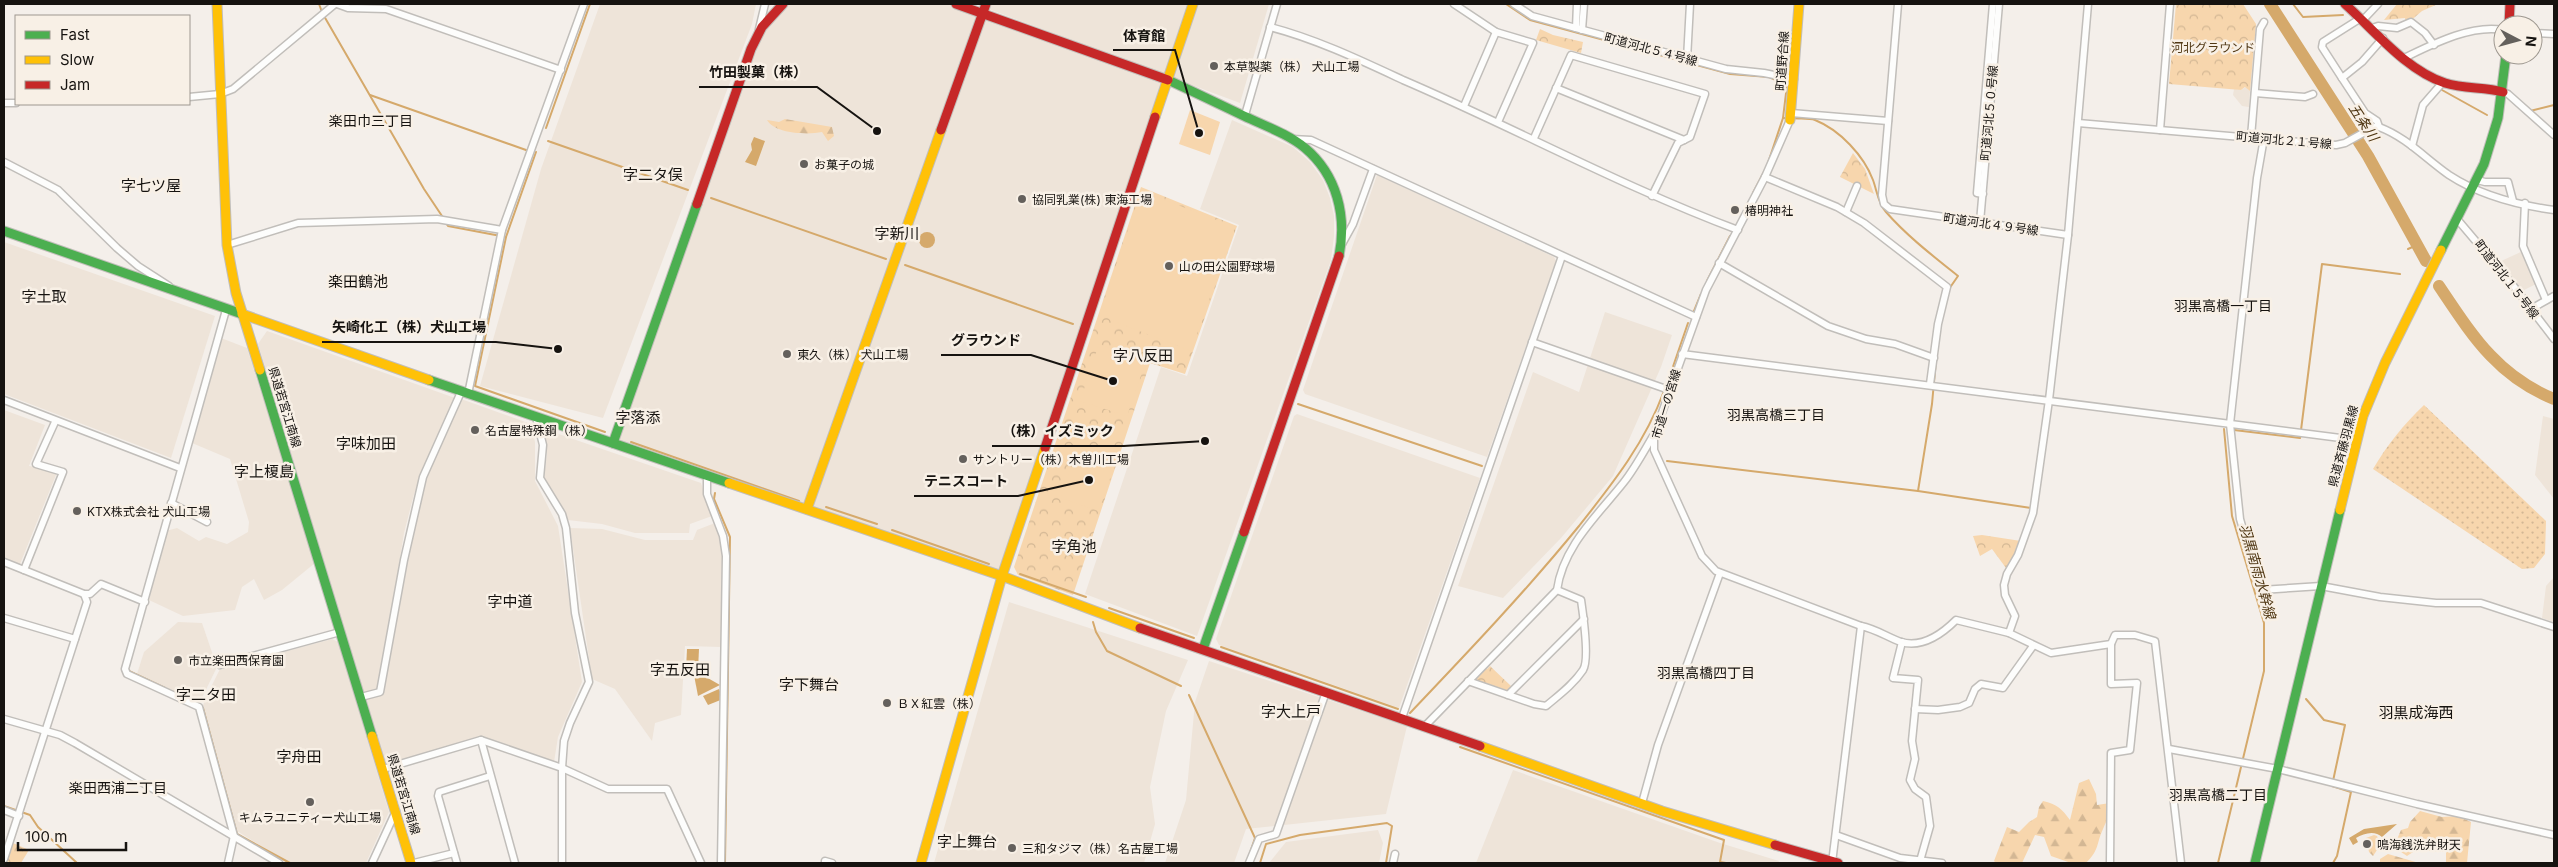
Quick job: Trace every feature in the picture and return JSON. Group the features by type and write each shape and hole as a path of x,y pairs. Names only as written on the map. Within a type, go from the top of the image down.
{"street":[{"name":"県道若宮江南線","path":"217,4 227,245 244,317 360,697 413,863"},
{"path":"190,97 220,94 233,89 336,4 348,8 386,9 561,70"},
{"path":"393,12 396,4"},
{"path":"360,697 380,692 406,550 423,477 465,393 502,230 584,4"},
{"path":"612,443 748,54 758,33 765,4"},
{"path":"758,33 783,4"},
{"path":"956,4 1168,80 1292,139 1315,157 1333,183 1342,215 1342,244"},
{"path":"807,509 986,4"},
{"path":"921,863 1002,576 1194,4"},
{"path":"1245,116 1277,4"},
{"path":"1454,4 1496,32 1533,43 1498,122"},
{"name":"町道河北５４号線","path":"1514,4 1532,16 1687,59 1726,69 1764,73 1794,79"},
{"path":"1577,4 1579,29"},
{"path":"1579,29 1584,4"},
{"path":"1687,59 1690,4"},
{"name":"町道野合線","path":"1790,117 1799,4"},
{"name":"町道河北４９号線","path":"1898,4 1882,195 1887,207 2068,235"},
{"path":"1983,194 1977,193 1993,4"},
{"name":"町道河北５０号線","path":"1980,222 1998,4"},
{"path":"2009,633 2015,616 2005,595 2004,585 2033,513 2050,400 2068,235 2088,4"},
{"path":"2160,130 2170,4"},
{"path":"2345,4 2428,75 2443,82 2508,94 2554,135"},
{"path":"2378,4 2362,19 2323,42 2322,47 2365,114 2376,121 2379,127 2412,146 2448,174 2475,184 2499,200 2525,203 2554,210"},
{"path":"2252,137 2260,28 2264,22"},
{"path":"2372,28 2378,26 2397,28 2411,22 2425,33 2434,45"},
{"path":"1270,27 1321,44 1464,106 1652,196 1738,230"},
{"path":"2406,57 2468,33 2493,29"},
{"path":"1464,106 1496,32"},
{"path":"2342,78 2362,62 2383,38"},
{"path":"1534,138 1571,55 1705,94 1690,137 1678,143 1652,196"},
{"name":"県道斉藤羽黒線","path":"2255,863 2356,440 2376,381 2475,184 2492,140 2503,92 2505,65"},
{"path":"2412,146 2423,105 2439,90 2443,82"},
{"path":"1556,88 1684,140"},
{"path":"2255,93 2305,97 2313,94"},
{"path":"1790,117 1888,121"},
{"name":"市道一の宮線","path":"1790,117 1765,177 1719,263 1696,317 1654,435 1654,450 1702,556 1709,567 1720,573 1861,626 1874,629 1902,642"},
{"name":"町道河北２１号線","path":"2078,123 2336,145 2345,143 2369,130 2379,127"},
{"path":"2264,138 2257,178 2230,424 2240,518 2262,590 2321,586 2380,597 2436,603 2481,603 2554,627"},
{"path":"1292,139 1311,140 1696,317"},
{"path":"4,162 58,190 117,248 138,266 174,290"},
{"path":"1203,649 1334,274 1342,244 1353,224 1373,169"},
{"path":"1765,177 1846,212 1864,223 1947,287 1938,324 1930,384"},
{"path":"2475,184 2508,182 2513,202"},
{"path":"1846,212 1857,186"},
{"path":"2525,203 2523,246 2546,300"},
{"path":"227,245 298,223 437,218 502,230"},
{"name":"町道河北１５号線","path":"2458,219 2554,339"},
{"path":"4,231 174,290 244,317 1002,576 1100,614 1714,828 1834,863 1861,626"},
{"path":"1402,718 1562,256"},
{"path":"1719,263 1828,326 1866,339 1895,344 1934,358"},
{"path":"2531,310 2554,296"},
{"path":"226,310 180,468 125,672 198,707 234,836 228,863"},
{"path":"1532,342 1669,390"},
{"path":"1682,354 1930,384 2356,440"},
{"path":"4,400 55,422 180,468"},
{"path":"536,417 543,446 540,478 562,514 566,528 575,613 589,682 570,722 564,741 562,768 562,863"},
{"path":"24,570 63,472 36,464 55,422"},
{"path":"1424,726 1557,590 1564,562 1586,527 1625,480 1654,435"},
{"path":"707,476 708,494 723,536 726,556 721,863"},
{"path":"171,503 207,522"},
{"path":"4,562 84,594 90,594 101,584 145,602"},
{"path":"1642,803 1658,745 1720,573"},
{"path":"1468,681 1546,706 1563,693 1584,669 1584,619 1581,600 1557,590"},
{"path":"4,860 87,602 84,594"},
{"path":"4,618 75,639"},
{"path":"1508,695 1584,619"},
{"path":"1920,861 1930,816 1926,796 1915,789 1910,780 1915,759 1912,741 1918,680 1893,678 1902,642 1929,640 1948,628 1956,620 2009,633 2050,653 2112,644"},
{"path":"220,665 340,632"},
{"path":"2110,863 2111,752 2130,750 2137,683 2112,684 2112,644 2115,635 2135,635 2155,640 2181,863"},
{"path":"1915,709 1960,707 1969,703 1975,689 1981,684 2002,688 2033,646"},
{"path":"1249,863 1259,839 1276,834 1326,692"},
{"path":"4,718 60,735 279,863"},
{"path":"480,740 516,863"},
{"path":"383,769 480,740 562,768 608,789 667,789 701,863"},
{"path":"2169,749 2278,768 2416,804 2554,835"},
{"path":"457,863 438,796 439,792 490,776"},
{"path":"4,810 19,816"},
{"path":"372,863 396,811"},
{"path":"1836,835 1900,858 1942,863"},
{"path":"413,863 454,853"},
{"path":"1393,863 1395,854"},
{"path":"825,863 825,861 832,863"}],"shaded area":[{"path":"600,4 756,4 752,24 603,418 480,386 541,169"},
{"path":"783,4 956,4 1168,80 1002,576 613,443 751,49"},
{"path":"975,4 1269,4 1240,103"},
{"path":"2246,87 2250,91 2249,107 2242,106 2233,95 2234,89 2241,90"},
{"path":"1232,120 1293,147 1310,162 1323,180 1330,198 1334,216 1334,236 1331,260 1197,636 1085,594 1161,367 1187,376 1239,225 1200,209"},
{"path":"754,137 765,141 756,166 745,162 752,150 751,144"},
{"path":"1377,175 1554,257 1556,261 1487,457 1305,394 1303,390"},
{"path":"927,232 933,234 935,240 933,246 927,248 921,246 919,240 921,234"},
{"path":"4,242 215,316 171,458 4,394"},
{"path":"2523,251 2538,283 2522,291 2499,262"},
{"path":"1605,312 1672,335 1661,367 1613,476 1561,538 1503,598 1458,586 1533,372 1579,392"},
{"path":"267,331 455,398 414,494 404,533 379,688 364,693 258,344"},
{"path":"221,338 247,348 315,563 282,590 264,600 254,579 242,587 235,610 183,616 149,600 166,531 177,528 199,541 206,537 227,544 248,532 249,522 230,459 192,443"},
{"path":"461,399 531,424 535,442 535,481 558,526 582,682 558,737 554,762 551,764 482,737 386,766 366,698 381,693 411,530 427,475"},
{"path":"4,410 45,425 29,466 58,470 20,564 4,558"},
{"path":"1297,414 1480,478 1399,708 1219,645 1216,639 1294,416"},
{"path":"2543,416 2554,419 2554,499 2535,475"},
{"path":"544,429 701,483 712,516 690,524 689,533 635,533 602,524 568,520 544,477 547,455"},
{"path":"715,523 722,548 721,647 685,646 681,715 655,723 652,741 615,689 592,679 570,528 602,529 645,540 693,540 697,530"},
{"path":"2554,577 2554,622 2542,618 2546,586"},
{"path":"1009,602 1188,660 1166,711 1150,787 1155,824 1144,863 934,863"},
{"name":"市立楽田西保育園","path":"178,622 202,623 217,667 199,704 137,674 144,652"},
{"path":"332,639 338,642 389,812 366,863 287,863 234,829 203,706 220,669"},
{"path":"687,649 699,649 698,670 686,670"},
{"path":"1209,661 1407,726 1386,814 1246,829 1234,863 1165,863 1186,800 1195,702"},
{"path":"699,673 720,685 698,696 694,675"},
{"path":"719,689 723,699 708,705 703,696"},
{"path":"1513,770 1720,843 1779,861 1778,863 1476,863"},
{"path":"2397,824 2382,837 2373,833 2366,834 2356,838 2358,842 2353,845 2349,838 2364,829"},
{"path":"1378,830 1383,843 1379,863 1269,863 1286,842"}],"green space":[{"name":"河北グラウンド","path":"2176,4 2243,4 2256,24 2250,91 2245,87 2241,90 2169,84"},
{"path":"2397,4 2438,4 2422,11 2406,23 2405,18 2384,20"},
{"path":"1540,29 1553,35 1583,42 1581,53 1536,40"},
{"path":"1190,110 1220,122 1210,155 1179,144"},
{"path":"785,119 832,127 834,136 828,141 822,132 801,133 784,131 771,125 767,120 779,122"},
{"path":"1853,153 1865,169 1874,194 1840,177"},
{"path":"1141,187 1237,226 1185,374 1150,363 1073,595 1018,575 1014,567"},
{"name":"山の田公園野球場","path":"1141,191 1235,227 1191,351 1111,320 1103,304"},
{"path":"1099,344 1146,361 1127,416 1080,401"},
{"path":"2424,405 2546,521 2545,554 2534,568 2522,569 2373,469 2396,435"},
{"path":"1078,447 1116,461 1099,511 1061,498"},
{"path":"1982,535 2021,541 2017,552 2006,568 1992,549 1980,556 1973,536"},
{"path":"1484,666 1487,669 1490,666 1511,686 1506,693 1472,679"},
{"path":"2089,779 2096,794 2097,805 2110,803 2110,811 2096,850 2086,863 2071,863 2051,856 2044,837 2035,835 2022,863 1996,863 1994,861 2007,827 2019,832 2037,817 2039,807 2043,801 2059,808 2070,820 2079,783"},
{"path":"2420,811 2442,817 2458,816 2471,822 2467,863 2446,863 2446,852 2416,850 2407,856 2398,850 2395,844 2401,830 2408,828 2410,822"},
{"path":"2374,835 2377,836 2381,844 2373,856 2369,852 2366,838"},
{"path":"13,843 29,850 21,863 6,863"},
{"path":"2388,854 2419,863 2380,863 2380,859"}],"waterway":[{"path":"319,4 322,12"},
{"path":"546,128 590,4"},
{"path":"1506,4 1530,20 1730,74 1769,77 1787,85 1783,118 1788,118"},
{"name":"五条川","path":"2270,4 2368,156 2426,261"},
{"path":"2293,4 2303,17 2343,15"},
{"path":"324,16 424,189 444,219"},
{"path":"2442,90 2487,115"},
{"path":"370,95 526,150"},
{"path":"2530,111 2554,105"},
{"path":"1767,166 1783,118"},
{"path":"1792,118 1810,119 1824,124 1850,145 1869,171 1879,201 1886,212 1911,238 1958,276 1949,289"},
{"path":"548,141 688,190"},
{"path":"536,152 506,237 475,386 605,432"},
{"path":"1753,193 1765,170"},
{"path":"711,198 886,259"},
{"path":"446,223 448,226 506,237"},
{"path":"1707,281 1730,236"},
{"name":"羽黒南雨水幹線","path":"2408,249 2417,245"},
{"name":"羽黒南雨水幹線","path":"2234,430 2300,438 2322,264 2400,274"},
{"path":"905,265 1073,324"},
{"name":"五条川","path":"2439,286 2475,337 2501,366 2534,390 2554,399"},
{"path":"1694,311 1701,294"},
{"path":"1666,387 1688,323"},
{"path":"1918,491 1932,404 1936,360"},
{"path":"1410,713 1518,598 1592,510 1638,445 1664,391"},
{"path":"1298,404 1482,466"},
{"name":"羽黒南雨水幹線","path":"2218,863 2264,671 2264,623 2232,516 2224,429"},
{"path":"631,442 799,501"},
{"path":"1667,461 1918,491 2031,508"},
{"path":"715,493 714,499 730,537 725,863"},
{"path":"826,507 877,524"},
{"path":"892,530 989,564"},
{"path":"1020,574 1086,597"},
{"path":"1109,608 1194,638"},
{"path":"1093,622 1096,632 1107,651 1181,686"},
{"path":"1221,647 1398,709"},
{"path":"129,671 165,688"},
{"path":"1189,695 1255,838 1248,859"},
{"path":"2306,699 2324,720 2345,725 2333,781"},
{"path":"203,708 237,834 290,863"},
{"path":"1460,747 1724,840 1720,862 1726,863"},
{"path":"2332,786 2351,792 2337,856 2333,863"},
{"path":"4,806 30,815 38,827 77,863"},
{"path":"1260,863 1266,844 1300,835 1387,823 1392,826 1386,863"}],"traffic: fast":[{"path":"2441,250 2484,164 2498,118 2505,65"},
{"path":"1168,80 1284,134 1305,148 1316,159 1332,183 1337,197 1342,226 1339,256"},
{"path":"613,443 697,204"},
{"path":"4,231 242,314"},
{"path":"260,370 372,736"},
{"path":"429,380 729,483"},
{"path":"2255,863 2340,510"},
{"path":"1203,649 1244,532"}],"traffic: slow":[{"path":"217,4 227,245 236,293 260,370"},
{"path":"1155,117 1193,4"},
{"path":"1790,120 1799,4"},
{"path":"807,509 941,130"},
{"path":"2340,510 2363,416 2385,363 2441,250"},
{"path":"242,314 429,380"},
{"path":"921,863 1002,576 1045,448"},
{"path":"729,483 1002,576 1140,628"},
{"path":"372,736 411,863"},
{"path":"1480,746 1662,811 1775,845"}],"traffic: jam":[{"path":"697,204 751,49 762,27 783,4"},
{"path":"956,4 1168,80"},
{"path":"941,130 986,4"},
{"path":"2345,4 2392,49 2417,69 2431,77 2452,85 2503,92"},
{"path":"2509,15 2510,4"},
{"path":"1045,448 1155,117"},
{"path":"1244,532 1339,256"},
{"path":"1140,628 1480,746"},
{"path":"1775,845 1838,863"}],"place":[{"name":"本草製薬（株） 犬山工場","path":"1214,66"},
{"name":"竹田製菓（株）","path":"877,131"},
{"name":"体育館","path":"1199,133"},
{"name":"お菓子の城","path":"804,164"},
{"name":"協同乳業(株) 東海工場","path":"1022,199"},
{"name":"椿明神社","path":"1735,210"},
{"name":"山の田公園野球場","path":"1169,266"},
{"name":"矢崎化工（株）犬山工場","path":"558,349"},
{"name":"東久（株） 犬山工場","path":"787,354"},
{"name":"グラウンド","path":"1113,381"},
{"name":"名古屋特殊鋼（株）","path":"475,430"},
{"name":"（株）イズミック","path":"1205,441"},
{"name":"サントリー（株）木曽川工場","path":"963,459"},
{"name":"テニスコート","path":"1089,480"},
{"name":"KTX株式会社 犬山工場","path":"77,511"},
{"name":"市立楽田西保育園","path":"178,660"},
{"name":"ＢＸ紅雲（株）","path":"887,703"},
{"name":"キムラユニティー犬山工場","path":"310,802"},
{"name":"鳴海銭洗弁財天","path":"2367,844"},
{"name":"三和タジマ（株）名古屋工場","path":"1012,848"}],"district":[{"name":"楽田巾三丁目","path":"371,120"},
{"name":"字二タ俣","path":"653,174"},
{"name":"字七ツ屋","path":"151,185"},
{"name":"字新川","path":"897,233"},
{"name":"楽田鶴池","path":"358,281"},
{"name":"字土取","path":"44,296"},
{"name":"羽黒高橋一丁目","path":"2223,305"},
{"name":"字八反田","path":"1143,355"},
{"name":"羽黒高橋三丁目","path":"1776,414"},
{"name":"字落添","path":"638,417"},
{"name":"字味加田","path":"366,443"},
{"name":"字上榎島","path":"264,471"},
{"name":"字角池","path":"1074,546"},
{"name":"字中道","path":"510,601"},
{"name":"字五反田","path":"680,669"},
{"name":"羽黒高橋四丁目","path":"1706,672"},
{"name":"字下舞台","path":"809,684"},
{"name":"字二タ田","path":"206,694"},
{"name":"字大上戸","path":"1291,711"},
{"name":"羽黒成海西","path":"2416,712"},
{"name":"字舟田","path":"299,756"},
{"name":"楽田西浦二丁目","path":"118,787"},
{"name":"羽黒高橋二丁目","path":"2218,794"},
{"name":"字上舞台","path":"967,841"}]}
